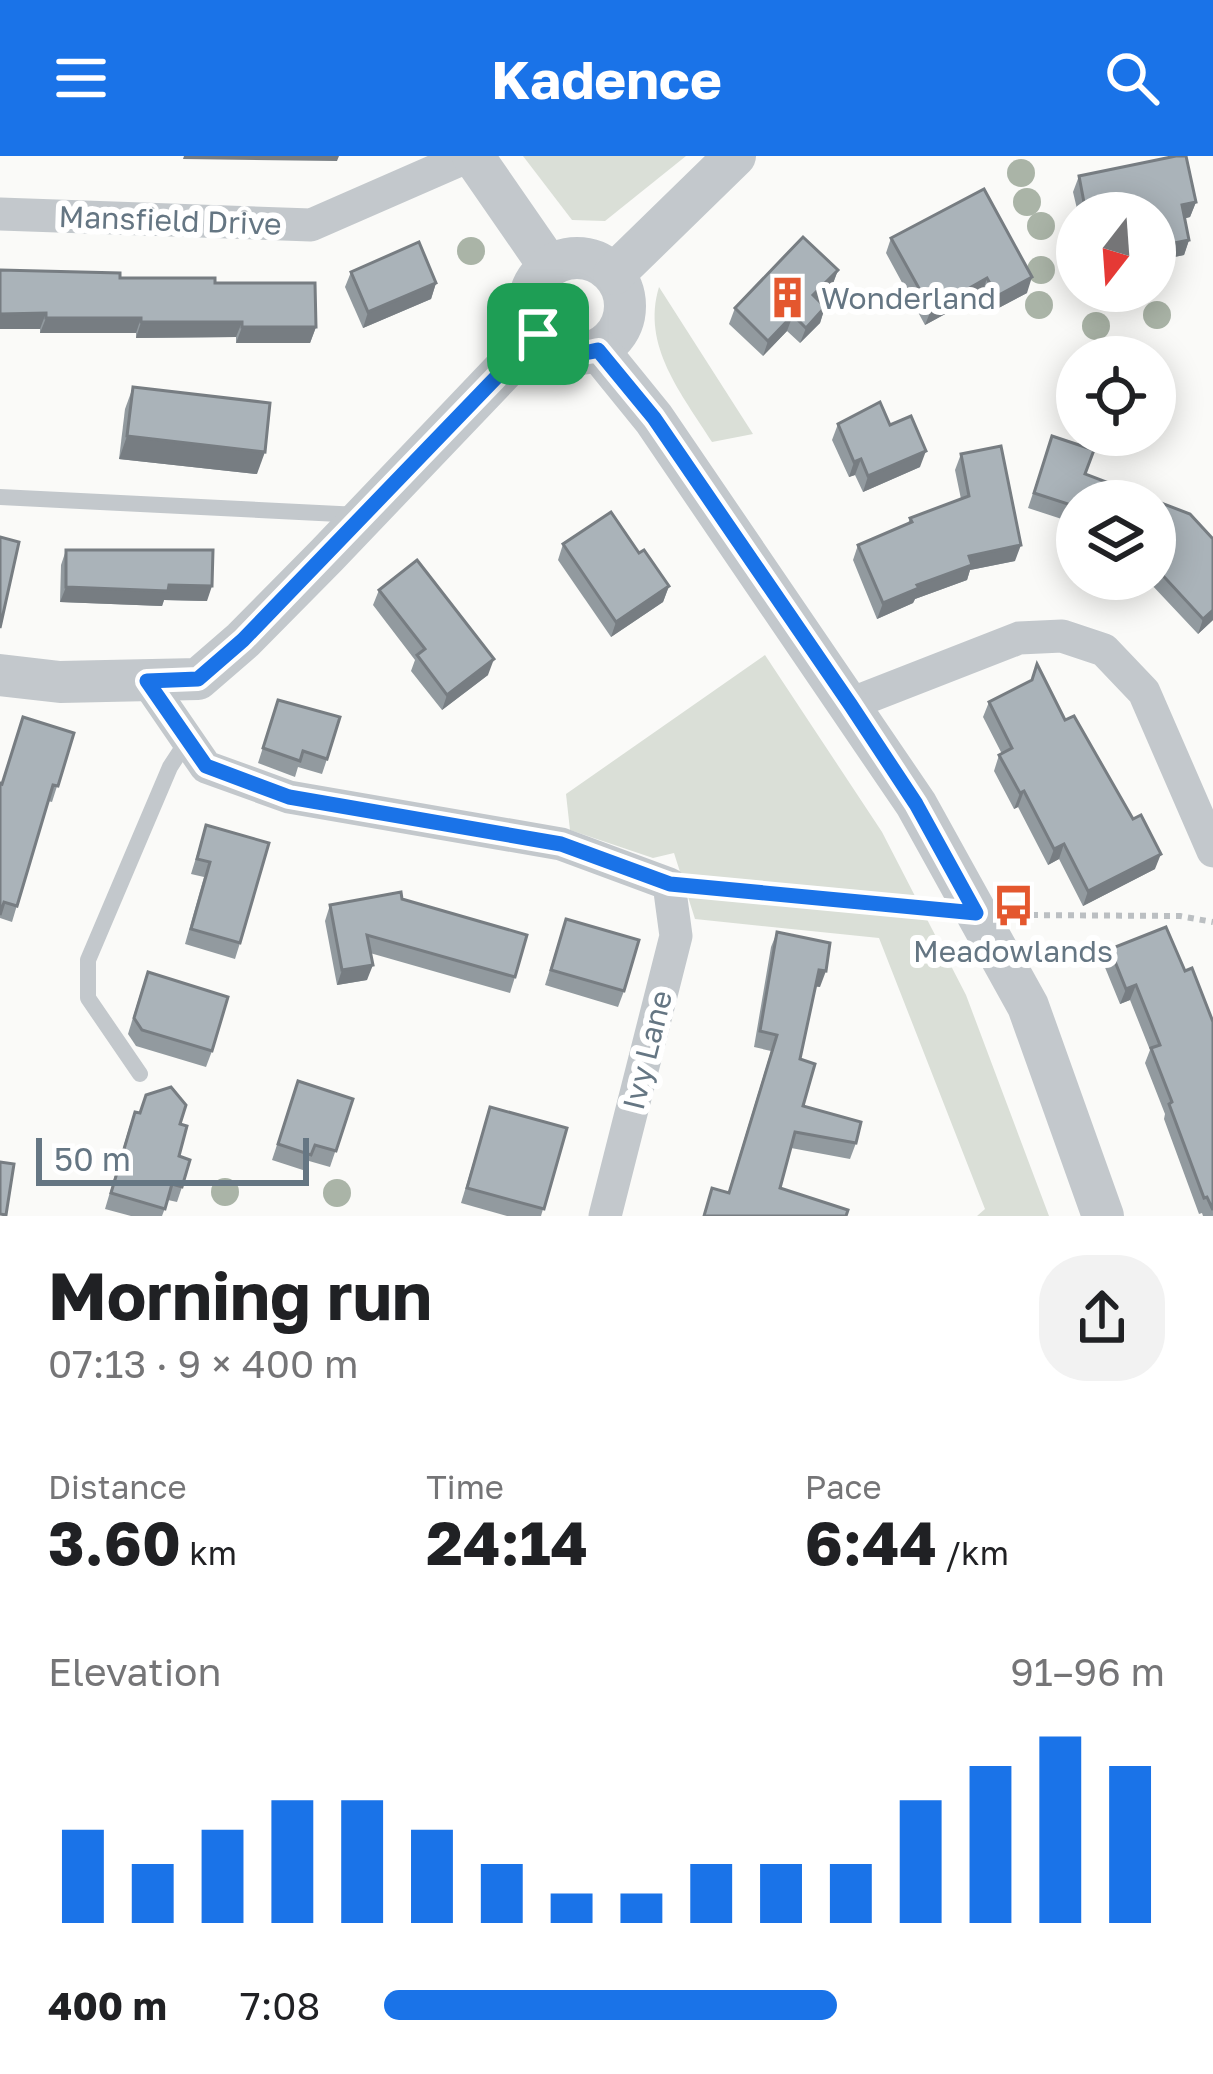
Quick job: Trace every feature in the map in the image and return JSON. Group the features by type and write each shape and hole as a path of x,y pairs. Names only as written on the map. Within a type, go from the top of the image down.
{"street":[{"name":"Mansfield Drive","path":"0,214 311,225 471,156"},
{"path":"471,156 549,266"},
{"path":"614,274 736,156"},
{"path":"590,259 614,274 626,301 625,316 620,330 598,350 565,353 538,334 528,305 531,290 549,266 562,260 590,259"},
{"path":"0,675 60,682 198,679 243,640 538,334"},
{"path":"598,350 654,418 916,804 1028,1006 1103,1216"},
{"path":"850,704 1019,638 1062,636 1104,650 1144,692 1213,851"},
{"path":"147,681 206,766 289,797 561,844 670,884"},
{"name":"Ivy Lane","path":"605,1216 676,936 670,884"}],"lane":[{"path":"0,497 366,515"},
{"path":"140,1074 88,998 88,960 170,767 187,741"}],"path":[{"path":"670,884 976,913 1180,916 1213,922"}],"shaded area":[{"path":"523,156 686,156 605,221 572,220"},
{"path":"659,287 753,434 712,442 660,349 655,329"},
{"path":"765,655 882,832 966,995 1049,1216 977,1216 985,1209 879,938 695,919 674,853 653,858 570,830 566,794"}],"building":[{"path":"1186,156 1196,202 1182,205 1189,240 1176,243 1176,192 1082,192 1079,176"},
{"path":"984,189 1032,277 997,296 987,278 931,310 891,238"},
{"name":"Wonderland","path":"803,237 838,270 813,295 825,307 806,328 793,315 768,341 735,308"},
{"path":"419,242 436,283 368,312 351,272"},
{"path":"0,270 215,278 215,283 315,283 316,327 0,314"},
{"path":"133,387 270,403 265,452 127,436"},
{"path":"880,402 890,425 911,416 926,451 868,476 861,459 854,462 838,424"},
{"path":"1052,436 1056,437 1056,456 1092,456 1085,474 1101,480 1056,480 1056,500 1034,493"},
{"path":"1001,446 1021,545 969,556 972,565 883,603 858,545 912,522 910,518 969,496 961,454"},
{"path":"1176,509 1190,514 1213,539 1213,610 1203,619 1176,590"},
{"path":"611,512 669,586 616,622 563,544"},
{"path":"0,537 19,542 0,628"},
{"path":"66,550 213,550 212,586 169,585 168,591 66,587"},
{"path":"417,560 494,659 447,695 417,655 425,649 379,590"},
{"path":"1037,664 1065,720 1074,716 1133,819 1141,815 1161,854 1088,891 1064,844 1054,849 999,755 1012,748 989,702 1032,680"},
{"path":"278,700 340,717 327,759 303,751 300,761 263,748"},
{"path":"23,717 74,733 58,786 53,785 17,906 4,902 0,915 0,783"},
{"path":"206,825 269,843 240,943 191,929 210,862 197,859"},
{"path":"401,892 402,899 527,935 515,977 367,935 373,965 342,970 330,905"},
{"path":"566,919 639,940 624,991 551,970"},
{"path":"1166,927 1185,971 1192,968 1213,1022 1213,1210 1204,1198 1151,1048 1160,1045 1136,985 1126,989 1110,949"},
{"path":"777,932 830,943 826,971 819,970 800,1059 815,1064 803,1106 861,1122 856,1143 795,1132 780,1188 848,1210 846,1216 704,1216 712,1188 729,1193 777,1035 760,1031"},
{"path":"148,972 228,997 212,1051 142,1030 134,1018"},
{"path":"298,1081 353,1099 336,1151 315,1145 311,1155 278,1144"},
{"path":"171,1087 186,1105 180,1124 187,1126 179,1156 190,1160 182,1187 172,1184 165,1209 111,1193 135,1112 140,1113 146,1095"},
{"path":"490,1107 567,1128 544,1209 467,1188"},
{"path":"0,1162 14,1164 6,1215 0,1214"}],"place":[{"name":"Wonderland","path":"787,298"},
{"name":"Meadowlands","path":"1013,905"}],"route":[{"path":"538,334 565,353 598,350 654,418 916,804 976,913 670,884 561,844 289,797 206,766 147,681 198,679 243,640 538,334"}]}
